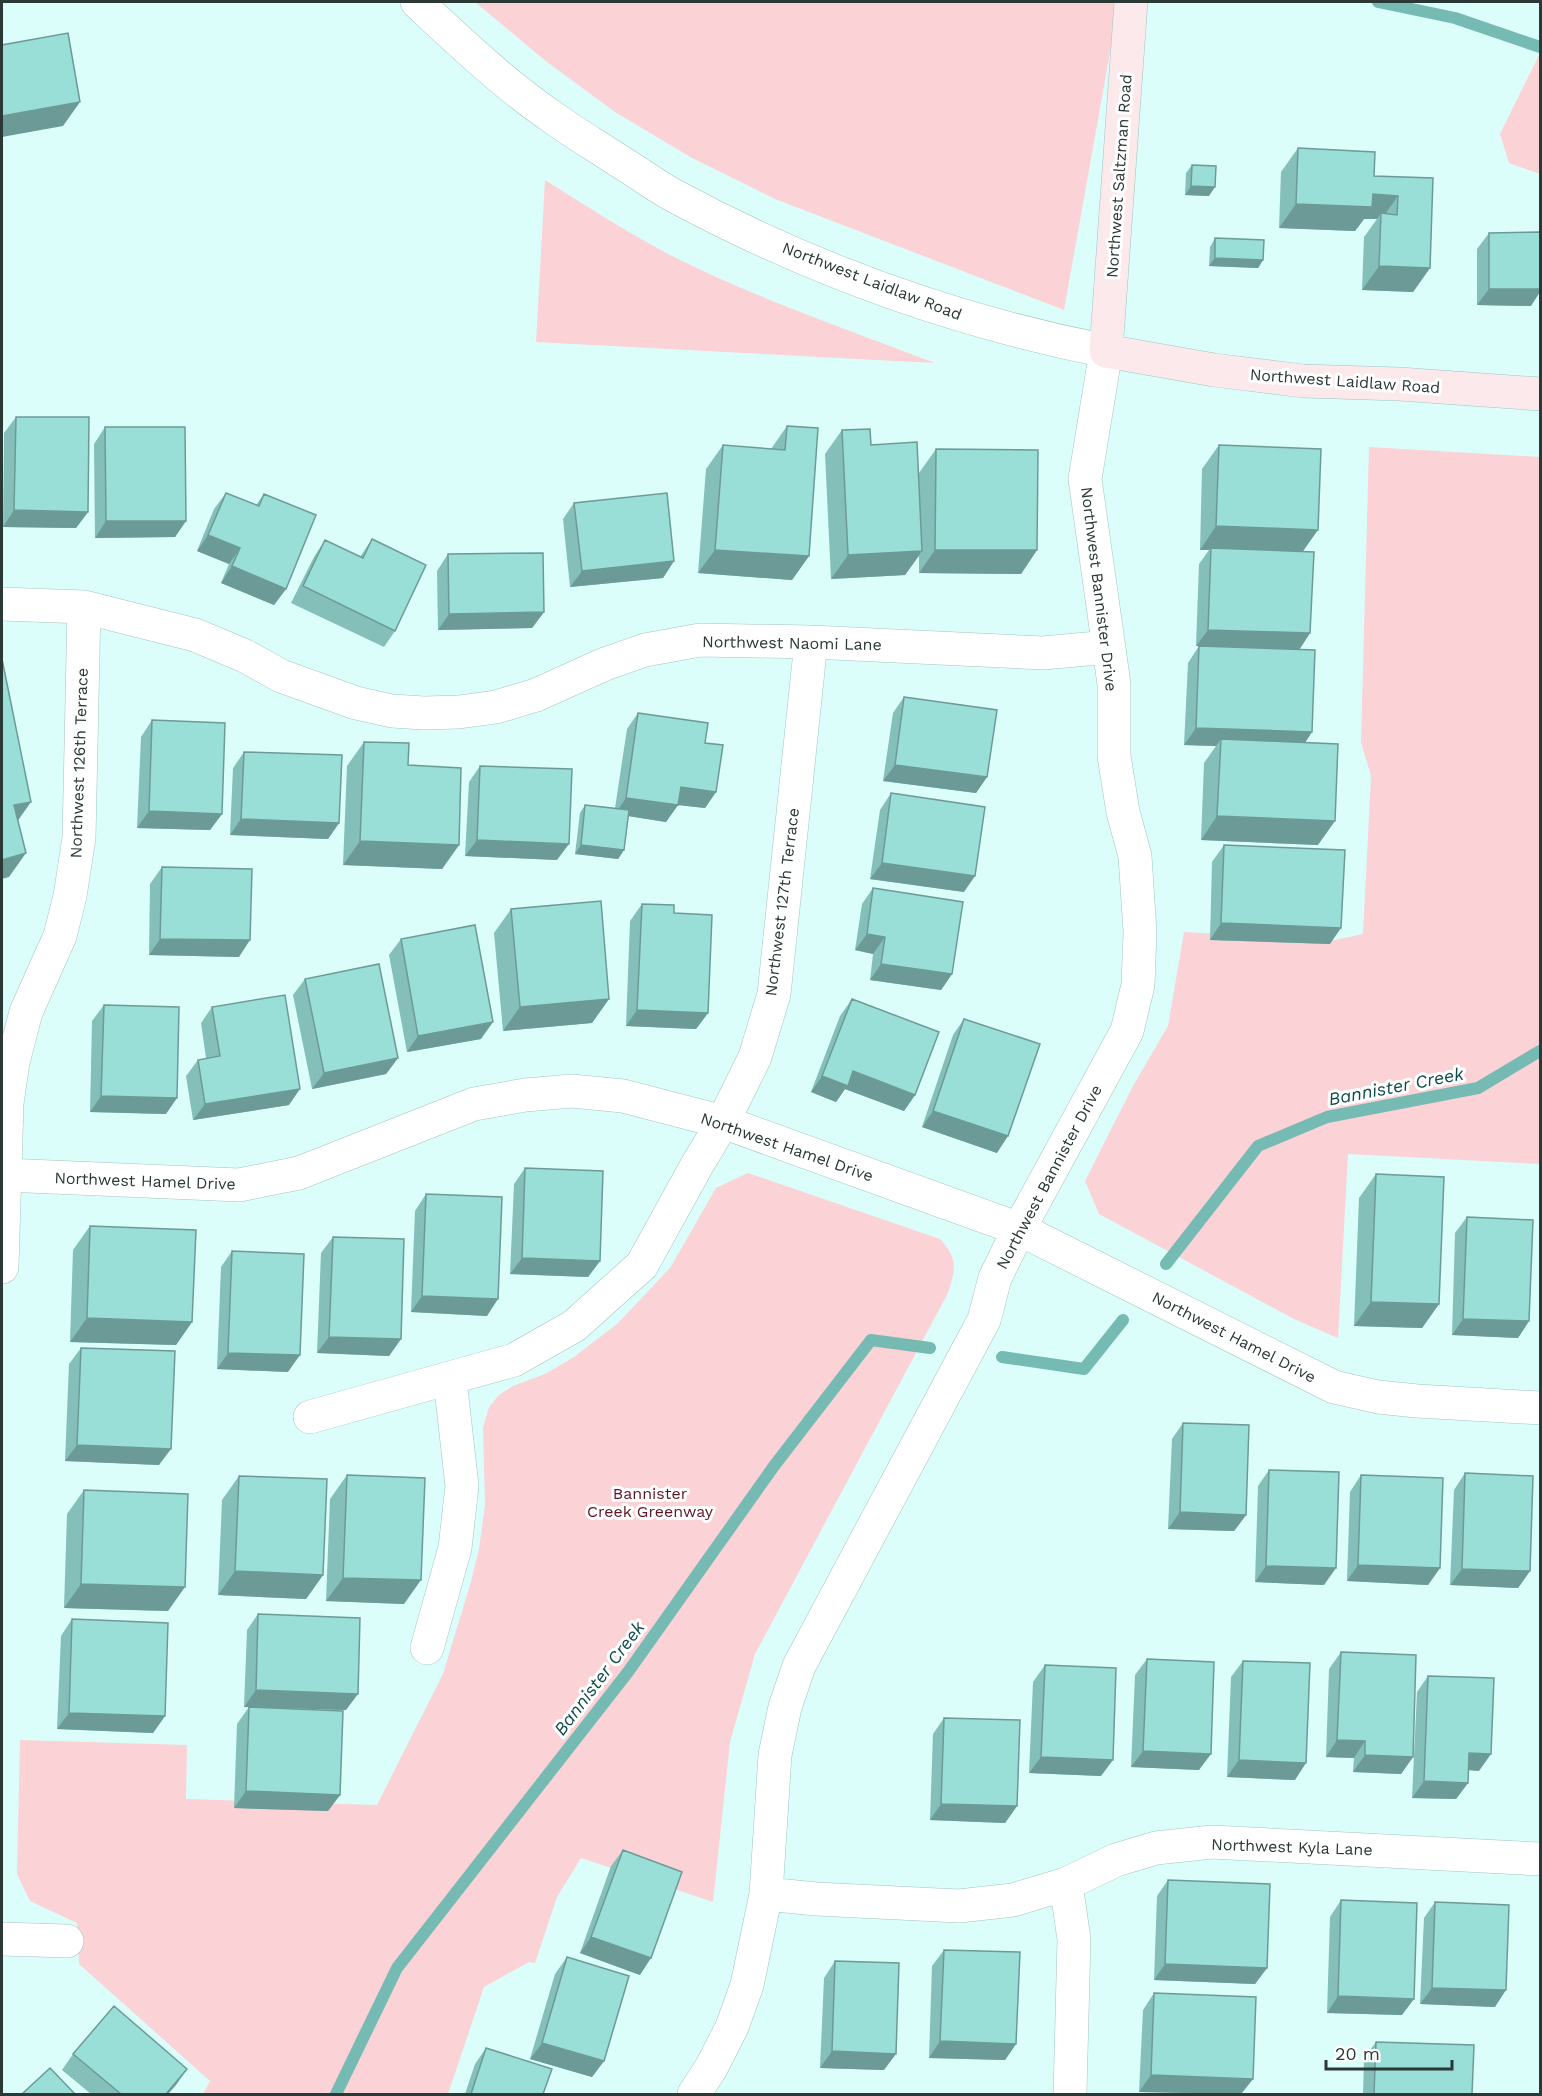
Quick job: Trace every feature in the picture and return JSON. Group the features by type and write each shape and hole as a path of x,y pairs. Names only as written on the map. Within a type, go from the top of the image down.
{"main road":[{"name":"Northwest Saltzman Road","path":"1106,351 1131,2"},
{"name":"Northwest Laidlaw Road","path":"1106,351 1214,370 1303,381 1399,384 1540,394"}],"street":[{"name":"Northwest Laidlaw Road","path":"417,2 474,56 554,119 677,197 813,261 932,306 1054,341 1106,351"},
{"name":"Northwest Bannister Drive","path":"694,2094 711,2068 732,2027 747,1985 766,1894 775,1755 785,1707 799,1666 984,1320 994,1278 1127,1031 1138,985 1140,932 1135,856 1114,756 1114,684 1085,479 1106,351"},
{"name":"Northwest Naomi Lane","path":"2,604 84,607 195,635 244,656 281,676 356,703 392,711 424,713 459,712 506,704 536,695 645,650 700,640 811,642 1043,653 1109,647"},
{"name":"Northwest 126th Terrace","path":"2,1268 8,1104 13,1062 26,1012 60,936 70,896 79,838 84,607"},
{"name":"Northwest 127th Terrace","path":"310,1417 450,1380 514,1360 574,1326 642,1265 723,1122 755,1057 774,994 811,642"},
{"name":"Northwest Hamel Drive","path":"5,1175 239,1185 299,1173 474,1104 525,1095 572,1091 623,1096 723,1122 1019,1229 1334,1387 1378,1397 1417,1401 1540,1408"},
{"path":"427,1648 454,1548 462,1486 450,1380"},
{"name":"Northwest Kyla Lane","path":"766,1894 816,1899 959,1906 1013,1900 1066,1884 1116,1860 1156,1848 1212,1842 1540,1859"},
{"path":"1066,1884 1074,1939 1070,2094"},
{"path":"2,1939 67,1941"}],"green space":[{"path":"475,2 1119,2 1064,310 775,199 692,158 615,112 547,62"},
{"path":"1540,53 1540,174 1509,163 1500,134"},
{"path":"545,180 638,237 702,271 935,363 536,342"},
{"path":"1369,447 1540,457 1540,1164 1348,1154 1338,1338 1294,1319 1099,1214 1085,1181 1133,1086 1168,1026 1184,932 1334,940 1363,934 1371,776 1361,742"},
{"name":"Bannister Creek Greenway","path":"748,1173 940,1239 953,1258 954,1270 948,1293 755,1654 730,1742 713,1902 581,1858 557,1897 535,1963 529,1962 484,1987 448,2094 203,2094 210,2081 79,1964 77,1923 30,1901 17,1874 20,1740 187,1745 186,1799 377,1805 443,1674 470,1585 479,1549 485,1505 483,1428 489,1407 499,1395 513,1386 545,1374 574,1357 617,1324 670,1268 716,1188"}],"building":[{"path":"68,33 80,102 2,116 2,45"},
{"path":"1298,148 1375,152 1374,176 1433,178 1430,268 1379,266 1381,213 1397,215 1398,196 1373,194 1372,207 1296,204"},
{"path":"1192,165 1216,166 1215,187 1191,186"},
{"path":"1540,232 1540,289 1489,289 1489,233"},
{"path":"1215,238 1264,240 1263,260 1215,258"},
{"path":"16,417 89,417 88,512 14,510"},
{"path":"787,426 818,428 809,556 715,550 723,445 785,450"},
{"path":"105,427 185,427 186,521 106,521"},
{"path":"870,429 871,445 917,442 922,551 848,555 842,430"},
{"path":"1219,445 1321,449 1318,530 1216,526"},
{"path":"936,449 1038,450 1037,550 935,550"},
{"path":"226,493 259,506 264,494 316,515 286,589 232,566 240,548 208,535"},
{"path":"667,493 674,561 582,571 574,503"},
{"path":"372,539 426,565 395,631 303,586 325,540 363,558"},
{"path":"1211,548 1314,552 1310,633 1208,630"},
{"path":"543,553 544,612 449,614 448,554"},
{"path":"1199,646 1315,650 1312,732 1196,728"},
{"path":"2,659 31,802 14,805 26,853 2,860"},
{"path":"904,697 997,710 987,777 895,765"},
{"path":"638,713 708,723 705,743 723,745 716,792 681,787 678,805 626,798"},
{"path":"152,720 225,723 222,814 149,811"},
{"path":"1221,739 1338,744 1335,821 1217,816"},
{"path":"364,742 409,743 408,765 461,768 459,845 360,841"},
{"path":"244,752 342,755 339,823 241,819"},
{"path":"480,766 572,769 569,844 477,840"},
{"path":"891,793 985,807 975,876 882,863"},
{"path":"585,805 629,810 624,850 581,845"},
{"path":"1224,845 1345,850 1341,928 1221,923"},
{"path":"162,867 252,869 250,940 160,939"},
{"path":"873,888 963,902 952,974 881,964 885,937 867,934"},
{"path":"601,901 609,999 520,1007 511,909"},
{"path":"642,904 674,905 674,913 712,915 708,1013 637,1010"},
{"path":"475,925 493,1022 418,1036 401,939"},
{"path":"379,964 398,1058 324,1073 305,979"},
{"path":"285,995 300,1089 205,1104 198,1060 220,1056 212,1007"},
{"path":"852,999 939,1032 915,1095 853,1071 848,1086 822,1076"},
{"path":"104,1005 179,1007 177,1098 101,1096"},
{"path":"964,1019 1040,1044 1008,1136 933,1111"},
{"path":"525,1168 603,1171 600,1261 522,1258"},
{"path":"1376,1174 1444,1177 1439,1304 1371,1302"},
{"path":"426,1194 502,1197 498,1299 422,1296"},
{"path":"1467,1217 1533,1220 1529,1321 1463,1319"},
{"path":"90,1226 196,1230 192,1322 87,1318"},
{"path":"333,1237 404,1239 401,1339 329,1337"},
{"path":"232,1251 304,1254 300,1355 228,1353"},
{"path":"81,1348 175,1351 171,1449 77,1445"},
{"path":"1183,1423 1249,1425 1246,1515 1180,1512"},
{"path":"1269,1470 1339,1472 1336,1568 1266,1566"},
{"path":"1465,1473 1533,1476 1530,1571 1462,1569"},
{"path":"347,1475 425,1478 421,1580 343,1578"},
{"path":"1361,1475 1443,1478 1440,1568 1358,1565"},
{"path":"239,1476 327,1479 323,1575 235,1571"},
{"path":"84,1490 188,1494 185,1587 81,1584"},
{"path":"258,1614 360,1618 358,1694 256,1690"},
{"path":"72,1619 168,1623 165,1716 69,1713"},
{"path":"1341,1652 1416,1655 1413,1757 1365,1755 1365,1741 1337,1740"},
{"path":"1147,1659 1214,1662 1211,1754 1143,1751"},
{"path":"1243,1661 1310,1663 1306,1763 1239,1760"},
{"path":"1045,1665 1116,1668 1113,1760 1041,1757"},
{"path":"1428,1676 1494,1678 1491,1754 1469,1753 1468,1783 1424,1781"},
{"path":"249,1707 343,1711 340,1795 246,1791"},
{"path":"944,1718 1020,1720 1017,1806 941,1804"},
{"path":"623,1850 682,1872 651,1958 591,1937"},
{"path":"1168,1880 1270,1884 1267,1968 1165,1964"},
{"path":"1341,1900 1417,1903 1414,1999 1338,1996"},
{"path":"1435,1902 1509,1905 1506,1990 1432,1988"},
{"path":"944,1950 1020,1952 1016,2044 940,2041"},
{"path":"567,1957 629,1976 604,2061 542,2043"},
{"path":"835,1961 899,1963 896,2054 832,2051"},
{"path":"1154,1993 1256,1997 1253,2079 1151,2075"},
{"path":"114,2006 187,2069 166,2094 121,2094 73,2054"},
{"path":"1376,2042 1474,2045 1472,2094 1374,2094"},
{"path":"486,2048 552,2069 543,2094 471,2094"},
{"path":"50,2068 75,2094 22,2094"}],"waterway":[{"path":"1378,2 1455,18 1540,47"},
{"name":"Bannister Creek","path":"1166,1264 1258,1146 1327,1117 1478,1088 1540,1051"},
{"name":"Bannister Creek","path":"1002,1357 1084,1369 1123,1320"},
{"name":"Bannister Creek","path":"336,2094 397,1968 628,1672 774,1466 871,1340 930,1348"}]}
